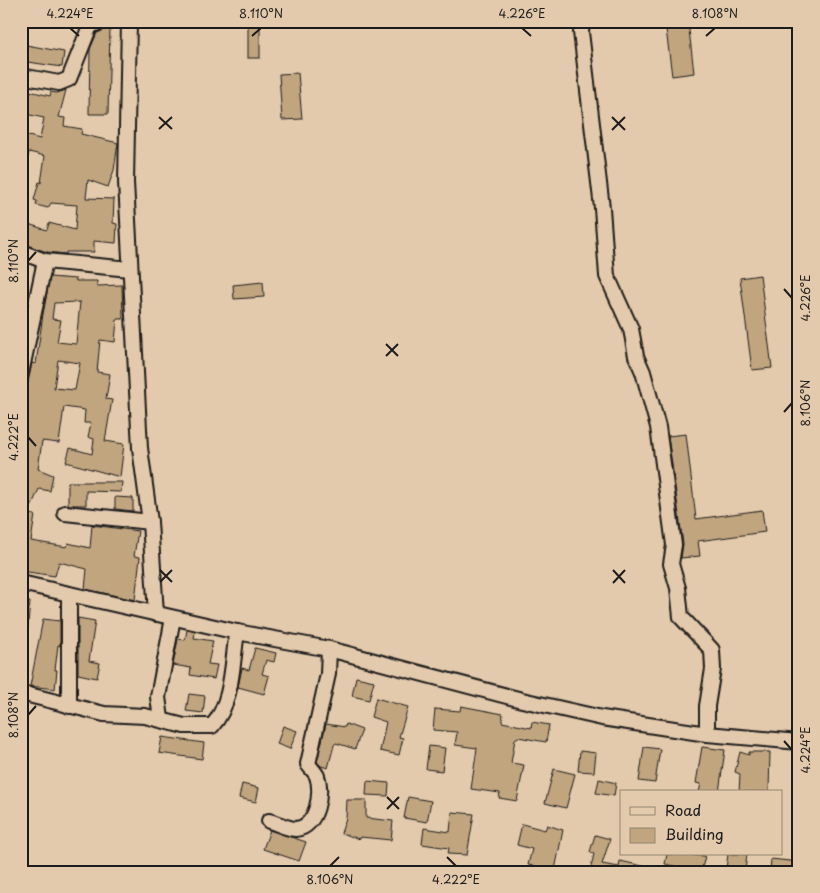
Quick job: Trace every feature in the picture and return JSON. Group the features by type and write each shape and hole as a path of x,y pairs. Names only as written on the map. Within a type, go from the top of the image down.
{"street":[{"path":"21,76 59,83 68,79 90,26 103,21"},
{"path":"129,21 126,182 140,448 150,522 156,614"},
{"path":"582,21 581,32 602,208 607,276 631,329 636,356 643,372 658,427 674,545 671,564 678,588 681,616 712,650 713,669 707,706 707,734"},
{"path":"21,252 45,261 130,269"},
{"path":"21,372 45,261"},
{"path":"65,513 150,522"},
{"path":"21,583 237,632 329,649 522,700 602,718 707,734 799,742"},
{"path":"69,594 69,706"},
{"path":"161,719 158,697 173,618"},
{"path":"21,693 104,714 161,719 184,726 212,726 221,716 226,700 237,632"},
{"path":"269,821 295,829 306,826 314,816 318,798 317,776 308,764 328,674 329,649"}],"building":[{"path":"665,21 688,21 694,73 672,76"},
{"path":"248,25 260,25 260,58 248,58"},
{"path":"110,28 108,114 89,114 90,49 97,33"},
{"path":"21,44 64,52 62,67 21,61"},
{"path":"298,73 302,119 282,120 279,74"},
{"path":"21,89 50,96 51,92 57,93 66,90 59,117 65,118 64,126 82,129 81,134 118,143 114,170 108,187 88,180 86,198 114,199 113,223 117,224 116,243 94,241 94,252 66,252 66,254 47,252 21,243 28,224 47,230 49,223 75,230 77,205 51,203 48,208 36,205 37,201 34,200 39,182 41,183 45,156 29,152 24,173 21,172 21,134 40,139 44,118 21,113"},
{"path":"760,275 772,368 752,370 740,278"},
{"path":"50,277 76,279 76,281 97,281 97,286 122,285 123,319 117,319 115,342 100,340 97,372 110,374 106,399 112,400 105,441 124,444 120,477 66,462 70,448 92,454 94,439 88,437 91,423 84,423 85,410 64,407 59,443 42,441 38,469 53,475 50,491 39,489 28,514 35,515 31,541 67,547 68,543 90,548 92,525 138,531 134,556 140,557 135,600 85,589 87,569 59,562 55,576 21,571 21,407 23,407 32,363 36,364","holes":["80,302 76,344 57,342 61,320 52,319 54,303","58,360 80,363 75,390 54,388"]},
{"path":"263,282 264,297 234,299 233,285"},
{"path":"686,434 696,519 762,510 765,532 698,541 700,556 681,558 683,544 668,436"},
{"path":"68,482 122,482 121,492 86,491 86,505 68,505"},
{"path":"115,497 133,498 133,511 115,509"},
{"path":"21,601 30,602 27,634 21,634"},
{"path":"78,618 95,621 89,661 100,663 97,678 78,674"},
{"path":"43,619 60,621 60,646 58,645 55,689 30,686"},
{"path":"187,630 195,632 194,638 213,641 208,664 217,665 214,679 190,675 191,668 173,665 178,639 185,640"},
{"path":"255,648 276,653 274,662 266,660 262,674 269,676 264,694 238,687 242,668 249,670"},
{"path":"356,677 374,681 369,700 352,696"},
{"path":"189,694 205,696 203,713 186,711"},
{"path":"376,698 408,707 399,737 403,738 399,755 380,751 386,722 371,717"},
{"path":"461,706 503,714 502,722 531,728 532,722 549,725 546,742 518,737 515,739 511,763 524,765 517,801 499,798 500,793 471,789 477,748 455,745 457,732 433,730 435,709 460,711"},
{"path":"326,724 345,727 346,724 362,730 355,749 336,743 334,745 328,768 321,766 317,762"},
{"path":"283,726 297,731 290,749 277,744"},
{"path":"162,737 204,743 202,759 159,753"},
{"path":"429,746 445,748 442,771 426,769"},
{"path":"644,747 660,749 655,783 639,781"},
{"path":"702,747 725,750 719,790 700,790 701,784 696,783"},
{"path":"580,751 596,753 594,772 578,771"},
{"path":"740,752 749,755 749,752 770,752 769,790 739,790 740,774 735,772"},
{"path":"554,769 575,774 566,808 545,803"},
{"path":"599,779 616,783 614,796 596,793"},
{"path":"367,781 389,783 388,796 366,795"},
{"path":"242,784 259,788 256,802 239,798"},
{"path":"408,797 431,801 427,822 404,818"},
{"path":"347,800 366,800 366,818 393,821 391,840 360,837 359,839 341,833 346,818"},
{"path":"452,812 474,814 467,855 448,854 449,848 422,844 424,828 450,832"},
{"path":"522,824 545,830 547,825 563,830 555,870 528,865 532,849 517,845"},
{"path":"270,830 306,842 299,861 263,849"},
{"path":"595,835 610,839 602,864 619,867 620,861 652,868 652,872 590,872 594,854 590,852"},
{"path":"667,856 705,856 701,872 665,864"},
{"path":"728,856 747,856 745,871 726,869"},
{"path":"771,859 799,862 799,872 770,872"}]}
